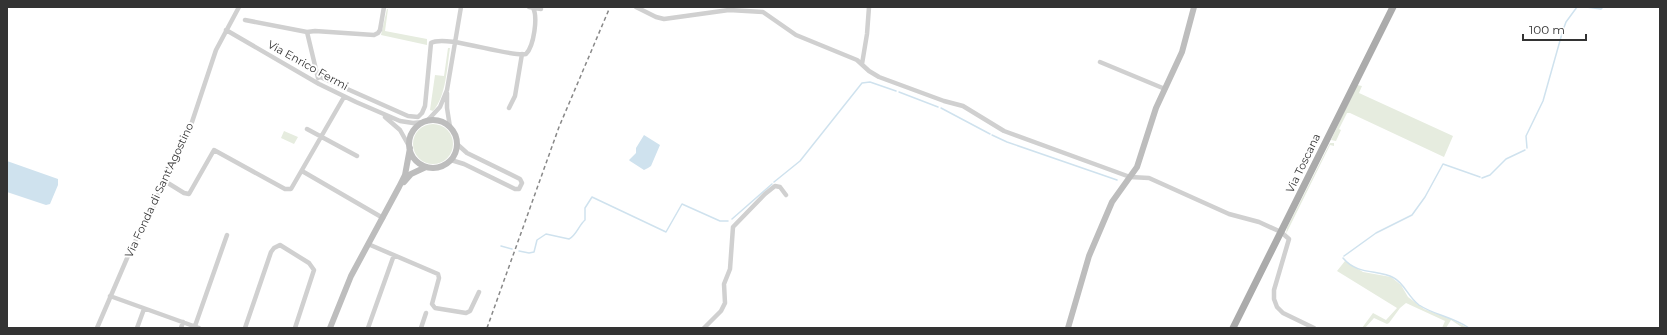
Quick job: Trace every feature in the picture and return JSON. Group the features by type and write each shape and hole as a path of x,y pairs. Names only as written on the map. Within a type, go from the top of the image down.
{"main road":[{"name":"Via Toscana","path":"1233,328 1392,7"}],"street":[{"name":"Via Fonda di Sant'Agostino","path":"97,328 131,249 152,210 163,180 188,134 212,58 238,7"},
{"path":"245,20 307,32 315,31 376,34 380,30 384,7"},
{"path":"399,188 411,174 426,167 438,167 451,160 456,152 456,136 450,127 447,108 447,90 461,7"},
{"path":"318,76 408,116 415,117 422,113 425,106 432,43 455,43 522,54 527,53 531,46 536,16 531,7"},
{"path":"531,7 541,9"},
{"path":"636,7 656,17 664,19 729,9 763,12 796,35 850,56 879,77 944,101 963,106 1004,132 1130,177 1149,178 1229,214 1256,221 1281,232 1289,239 1274,290 1276,303 1283,313 1314,328"},
{"path":"862,64 867,34 869,7"},
{"path":"1068,328 1089,256 1112,202 1137,167 1148,128 1182,52 1194,7"},
{"name":"Via Enrico Fermi","path":"226,30 319,84 383,114"},
{"path":"307,32 319,84"},
{"path":"509,108 515,96 522,54"},
{"path":"1100,62 1165,89"},
{"path":"330,328 344,290 405,175 410,147 410,138 418,125 426,122 440,107 447,90"},
{"path":"163,180 184,193 189,194 214,150 287,189 292,188 344,96"},
{"path":"383,114 406,122 440,121 450,127"},
{"path":"383,114 400,130 416,161 426,167"},
{"path":"307,129 357,156"},
{"path":"451,160 464,164 515,189 519,189 522,185 520,179 467,153 457,144"},
{"path":"302,171 383,218"},
{"path":"704,328 721,311 726,303 724,284 730,268 733,227 765,194 775,186 780,186 786,194"},
{"path":"110,296 197,327 227,235"},
{"path":"368,244 439,275 432,304 435,308 466,313 470,311 479,292"},
{"path":"245,328 269,258 274,248 282,246 309,263 314,268 314,276 295,328"},
{"path":"368,328 394,255"},
{"path":"137,328 144,308"},
{"path":"421,328 426,313"},
{"path":"180,328 183,322"}],"shaded area":[{"path":"387,9 385,31 427,39 427,45 381,35"},
{"path":"448,48 450,48 443,90 441,98 433,111 430,110 435,75 444,76"},
{"path":"1357,85 1362,86 1359,93 1453,136 1444,157 1350,113 1347,113 1339,129 1341,130 1336,141 1331,140"},
{"path":"437,124 444,127 450,133 453,144 452,152 444,161 437,164 429,164 422,161 414,152 413,140 416,133 425,125"},
{"path":"284,131 298,137 294,144 281,138"},
{"path":"1330,143 1334,143 1334,146 1330,145 1286,234 1287,228"},
{"path":"1345,261 1363,272 1391,277 1401,285 1408,297 1424,309 1451,319 1468,328 1463,328 1451,320 1446,328 1442,328 1445,321 1406,303 1400,308 1389,323 1387,324 1374,318 1365,328 1362,328 1373,313 1386,320 1397,308 1337,271"}],"water":[{"path":"644,135 660,145 651,166 644,170 629,160 636,153 636,148"},
{"path":"7,161 58,179 58,185 50,204 46,205 7,192"}],"waterway":[{"path":"1527,148 1526,136 1543,101 1563,30 1566,22 1577,7"},
{"path":"1586,7 1601,9 1603,7"},
{"path":"774,182 800,161 862,83 870,82 896,91"},
{"path":"899,92 938,107"},
{"path":"941,108 990,134"},
{"path":"992,135 1007,142 1117,180"},
{"path":"1482,178 1490,175 1506,159 1525,150"},
{"path":"1344,256 1376,233 1412,215 1425,197 1443,164 1480,177"},
{"path":"732,219 772,184"},
{"path":"519,251 529,253 534,252 537,240 546,234 569,239 571,238 585,220 585,208 592,197 666,232 682,204 720,221 728,221"},
{"path":"501,246 512,249"},
{"path":"1343,258 1349,264 1362,270 1388,275 1394,278 1419,305 1457,321 1469,328"}],"railway":[{"path":"487,328 559,127 610,7"}]}
